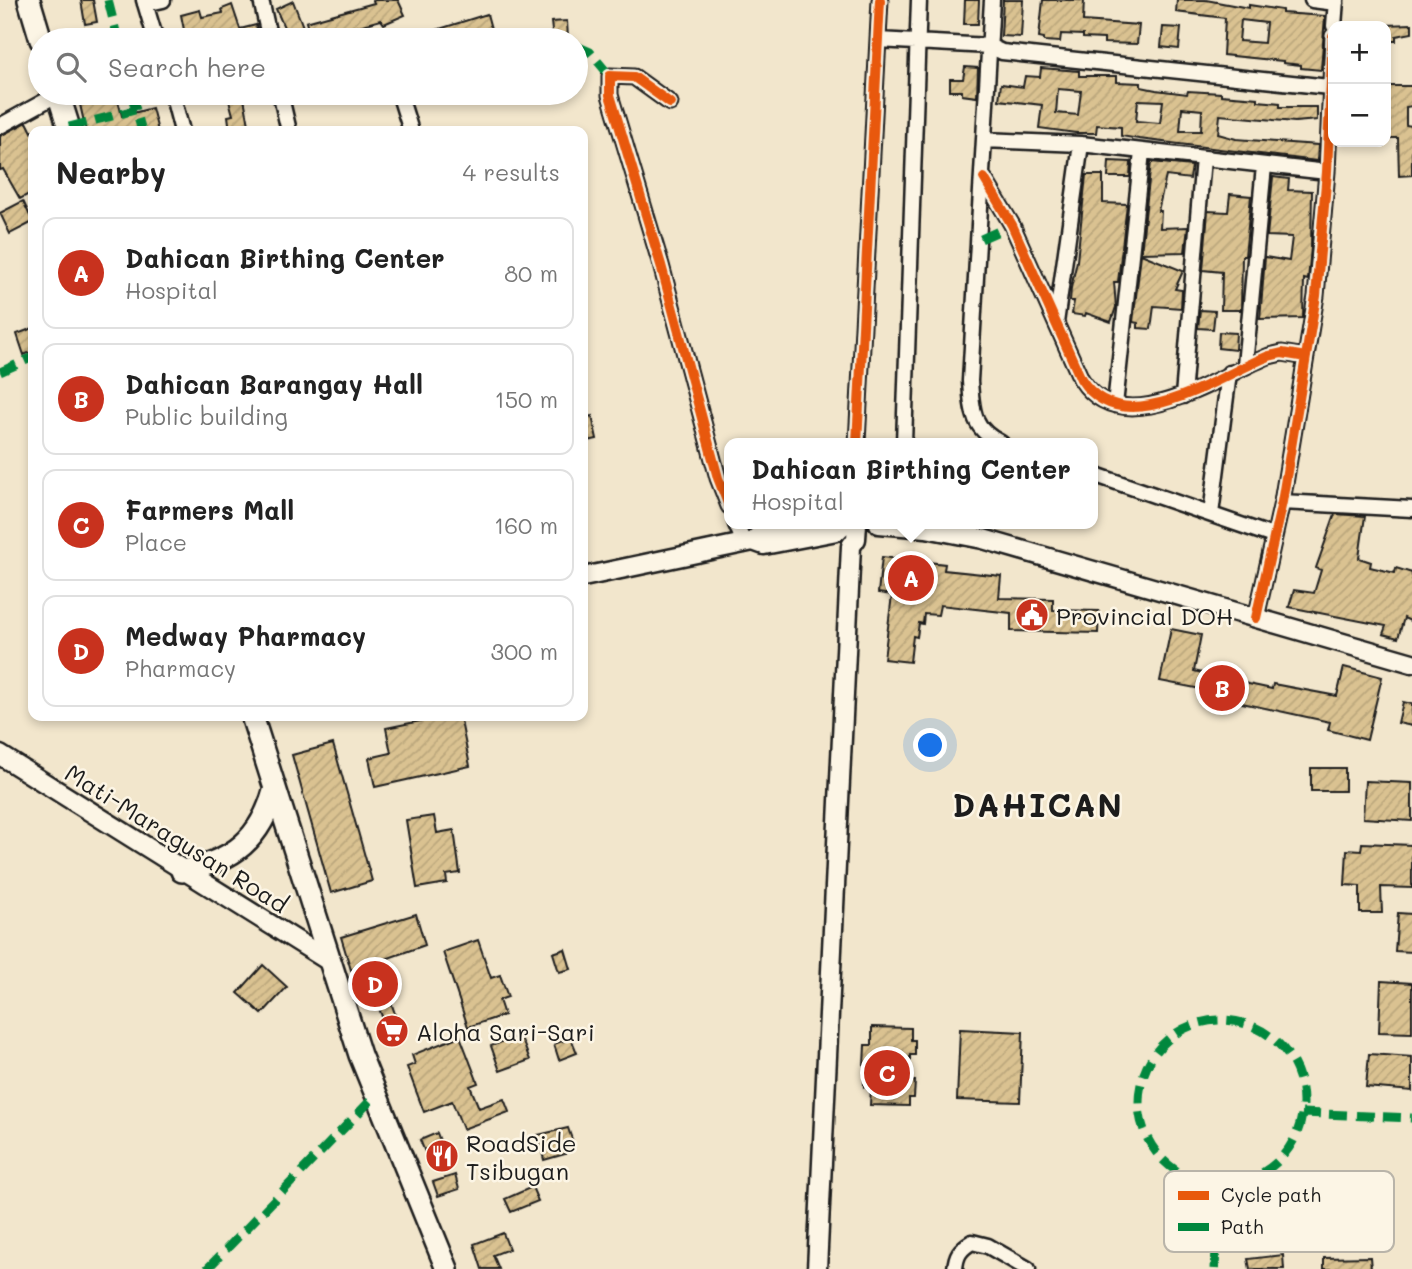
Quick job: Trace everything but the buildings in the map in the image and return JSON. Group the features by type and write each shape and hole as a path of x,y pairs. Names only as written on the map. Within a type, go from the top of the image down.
{"highway":[{"path":"29,0 37,28"},
{"path":"62,105 68,126"},
{"path":"254,721 329,961 388,1131 446,1269"},
{"path":"182,871 218,861 246,841 267,815 275,787"}],"main road":[{"path":"748,542 761,533 781,529"},
{"path":"588,576 748,542 764,545 839,529"},
{"path":"817,1269 851,546 855,529"},
{"path":"826,1269 863,547 855,529"},
{"path":"928,529 983,539 1412,663"},
{"name":"Mati-Maragusan Road","path":"0,755 329,961"}],"street":[{"path":"153,28 145,2 163,0"},
{"path":"261,0 267,28"},
{"path":"866,438 882,44 880,0"},
{"path":"857,438 882,44 888,0"},
{"path":"904,438 919,0"},
{"path":"991,438 985,435 977,423 971,405 984,140 993,51 992,0"},
{"path":"1312,0 1336,1 1334,21"},
{"path":"882,44 993,51 1328,86"},
{"path":"670,103 634,77 610,76 610,95 661,265 724,493"},
{"path":"0,126 37,105"},
{"path":"175,105 181,126"},
{"path":"283,105 288,126"},
{"path":"403,105 409,126"},
{"path":"1256,618 1282,502 1316,296 1328,129"},
{"path":"984,140 1080,144 1327,172"},
{"path":"1056,323 1080,144"},
{"path":"1115,405 1142,152"},
{"path":"1183,396 1203,159"},
{"path":"1245,365 1264,166"},
{"path":"984,178 1012,225 1090,394 1115,405 1146,406 1183,396 1245,365 1282,353 1306,357"},
{"path":"1210,514 1229,373"},
{"path":"1098,476 1273,536"},
{"path":"1282,502 1412,509"},
{"path":"739,529 748,542"},
{"path":"955,1269 962,1247 972,1242 988,1246 1028,1269"}],"marked path":[{"path":"108,0 115,28"},
{"path":"588,51 610,76"},
{"path":"134,105 141,126"},
{"path":"73,126 135,110"},
{"path":"981,239 1012,225"},
{"path":"0,372 28,359"},
{"path":"1178,1171 1163,1160 1153,1147 1141,1118 1139,1102 1141,1086 1153,1057 1163,1044 1176,1034 1205,1022 1221,1020 1237,1022 1266,1034 1279,1044 1289,1057 1301,1086 1303,1102"},
{"path":"207,1269 375,1096"},
{"path":"1264,1171 1279,1160 1289,1147 1301,1118 1303,1102"},
{"path":"1302,1113 1412,1118"},
{"path":"1215,1269 1216,1252"}],"cycle path":[{"path":"857,438 880,0"},
{"path":"670,103 634,77 610,76 610,95 661,265 724,493"},
{"path":"1256,618 1282,502 1316,296 1327,172 1331,84"},
{"path":"984,178 1012,225 1081,379 1099,398 1121,406 1145,406 1171,400 1269,356 1282,353 1306,357"}],"place":[{"name":"Dahican Birthing Center","path":"911,578"},
{"name":"Provincial DOH","path":"1032,615"},
{"name":"Dahican Barangay Hall","path":"1222,688"},
{"name":"Medway Pharmacy","path":"375,984"},
{"name":"Aloha Sari-Sari","path":"392,1031"},
{"name":"Farmers Mall","path":"887,1073"},
{"name":"RoadSide Tsibugan","path":"442,1156"}],"district":[{"name":"DAHICAN","path":"1038,804"}]}
